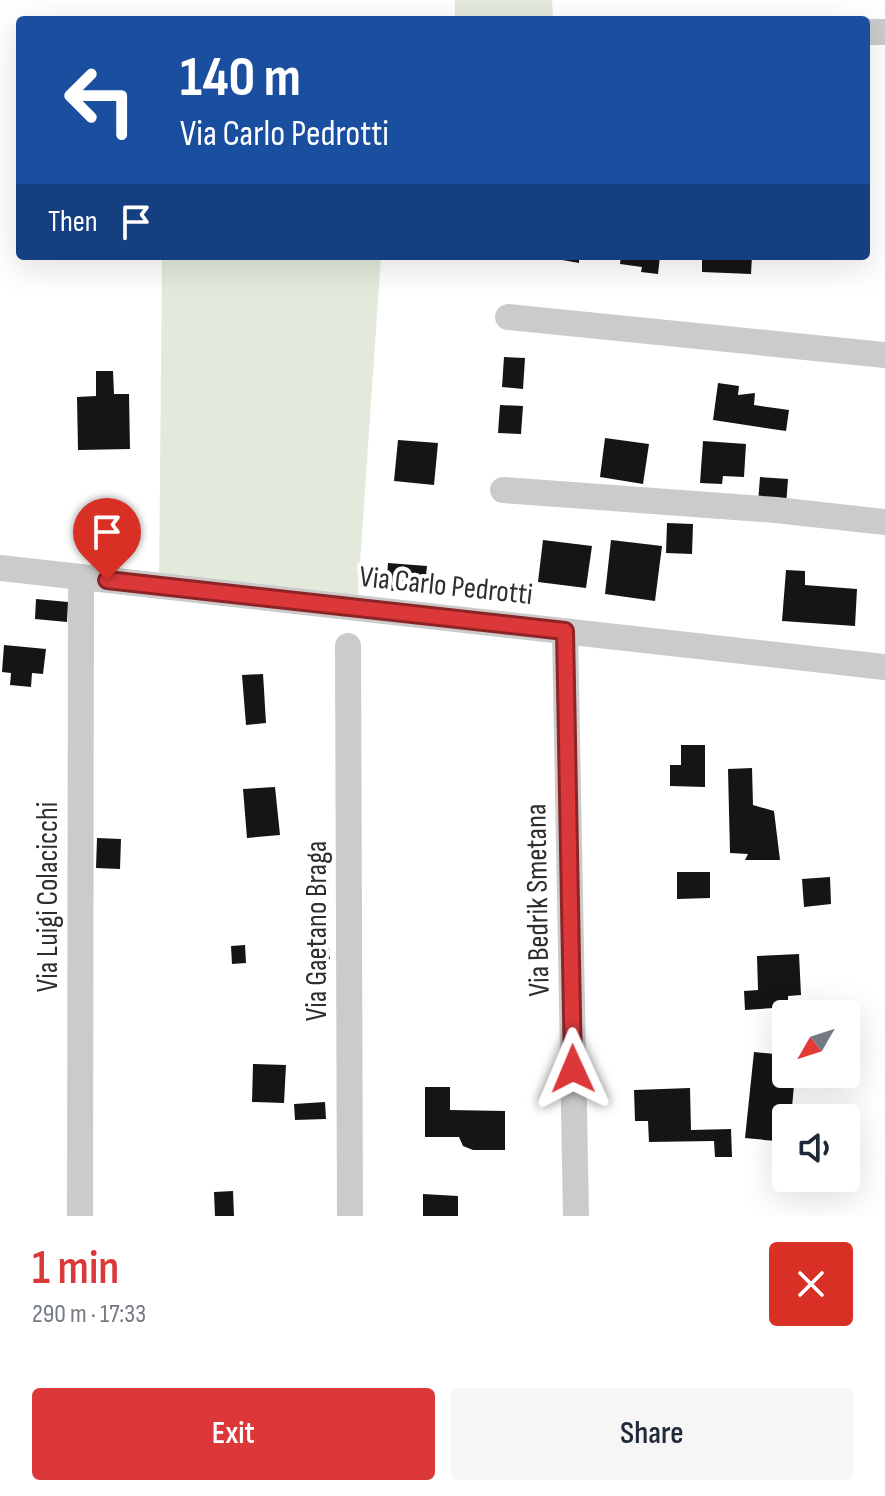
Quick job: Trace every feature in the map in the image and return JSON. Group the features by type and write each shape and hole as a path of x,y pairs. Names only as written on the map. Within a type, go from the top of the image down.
{"street":[{"path":"508,317 885,355"},
{"path":"503,490 776,510 885,522"},
{"name":"Via Carlo Pedrotti","path":"0,568 885,667"},
{"name":"Via Luigi Colacicchi","path":"80,1216 81,577"},
{"name":"Via Bedrik Smetana","path":"565,631 576,1216"},
{"name":"Via Gaetano Braga","path":"348,646 350,1216"}],"shaded area":[{"path":"455,0 552,0 553,16 455,16"},
{"path":"162,260 381,260 357,608 159,586"}],"building":[{"path":"620,260 660,260 658,274 641,272 642,267 620,264"},
{"path":"702,260 752,260 751,274 702,272"},
{"path":"504,357 525,358 523,389 502,387"},
{"path":"96,371 113,371 114,394 129,394 130,449 78,450 77,397 96,396"},
{"path":"718,383 739,386 738,395 755,393 754,405 789,410 786,431 713,420"},
{"path":"500,405 523,406 521,434 498,433"},
{"path":"605,438 649,444 643,484 600,477"},
{"path":"398,440 438,443 434,485 394,481"},
{"path":"703,441 746,444 744,477 723,476 722,484 700,483"},
{"path":"760,477 788,479 786,506 758,503"},
{"path":"667,523 693,524 692,554 666,553"},
{"path":"543,540 592,546 586,588 538,582"},
{"path":"611,540 662,546 655,601 605,594"},
{"path":"388,563 427,566 424,594 386,590"},
{"path":"786,570 805,571 805,585 857,589 855,626 782,621"},
{"path":"36,599 68,602 67,622 35,619"},
{"path":"4,645 46,649 43,674 32,673 31,687 10,685 11,673 2,672"},
{"path":"263,674 266,723 246,725 242,675"},
{"path":"681,745 705,745 705,787 670,786 670,765 681,765"},
{"path":"752,768 753,805 774,811 780,860 745,860 748,854 730,853 728,769"},
{"path":"275,787 280,835 247,838 243,789"},
{"path":"97,838 121,839 120,869 96,868"},
{"path":"677,872 710,872 710,898 677,899"},
{"path":"830,877 831,904 804,907 802,879"},
{"path":"245,945 246,963 232,964 231,946"},
{"path":"329,948 330,959 318,960 317,949"},
{"path":"799,954 801,995 788,996 788,1000 772,1000 772,1008 745,1010 744,991 758,990 757,956"},
{"path":"754,1052 772,1054 772,1088 794,1088 792,1104 772,1104 772,1141 745,1138"},
{"path":"253,1064 286,1065 284,1103 252,1102"},
{"path":"425,1087 450,1087 450,1110 505,1111 505,1150 473,1150 463,1146 459,1137 425,1137"},
{"path":"690,1088 691,1130 731,1129 732,1157 715,1157 714,1141 649,1142 648,1121 635,1121 634,1090"},
{"path":"325,1102 326,1119 295,1120 294,1104"},
{"path":"233,1191 234,1216 215,1216 214,1192"},
{"path":"423,1194 458,1196 458,1216 423,1216"}],"route":[{"path":"107,580 565,631 573,1069"}]}
